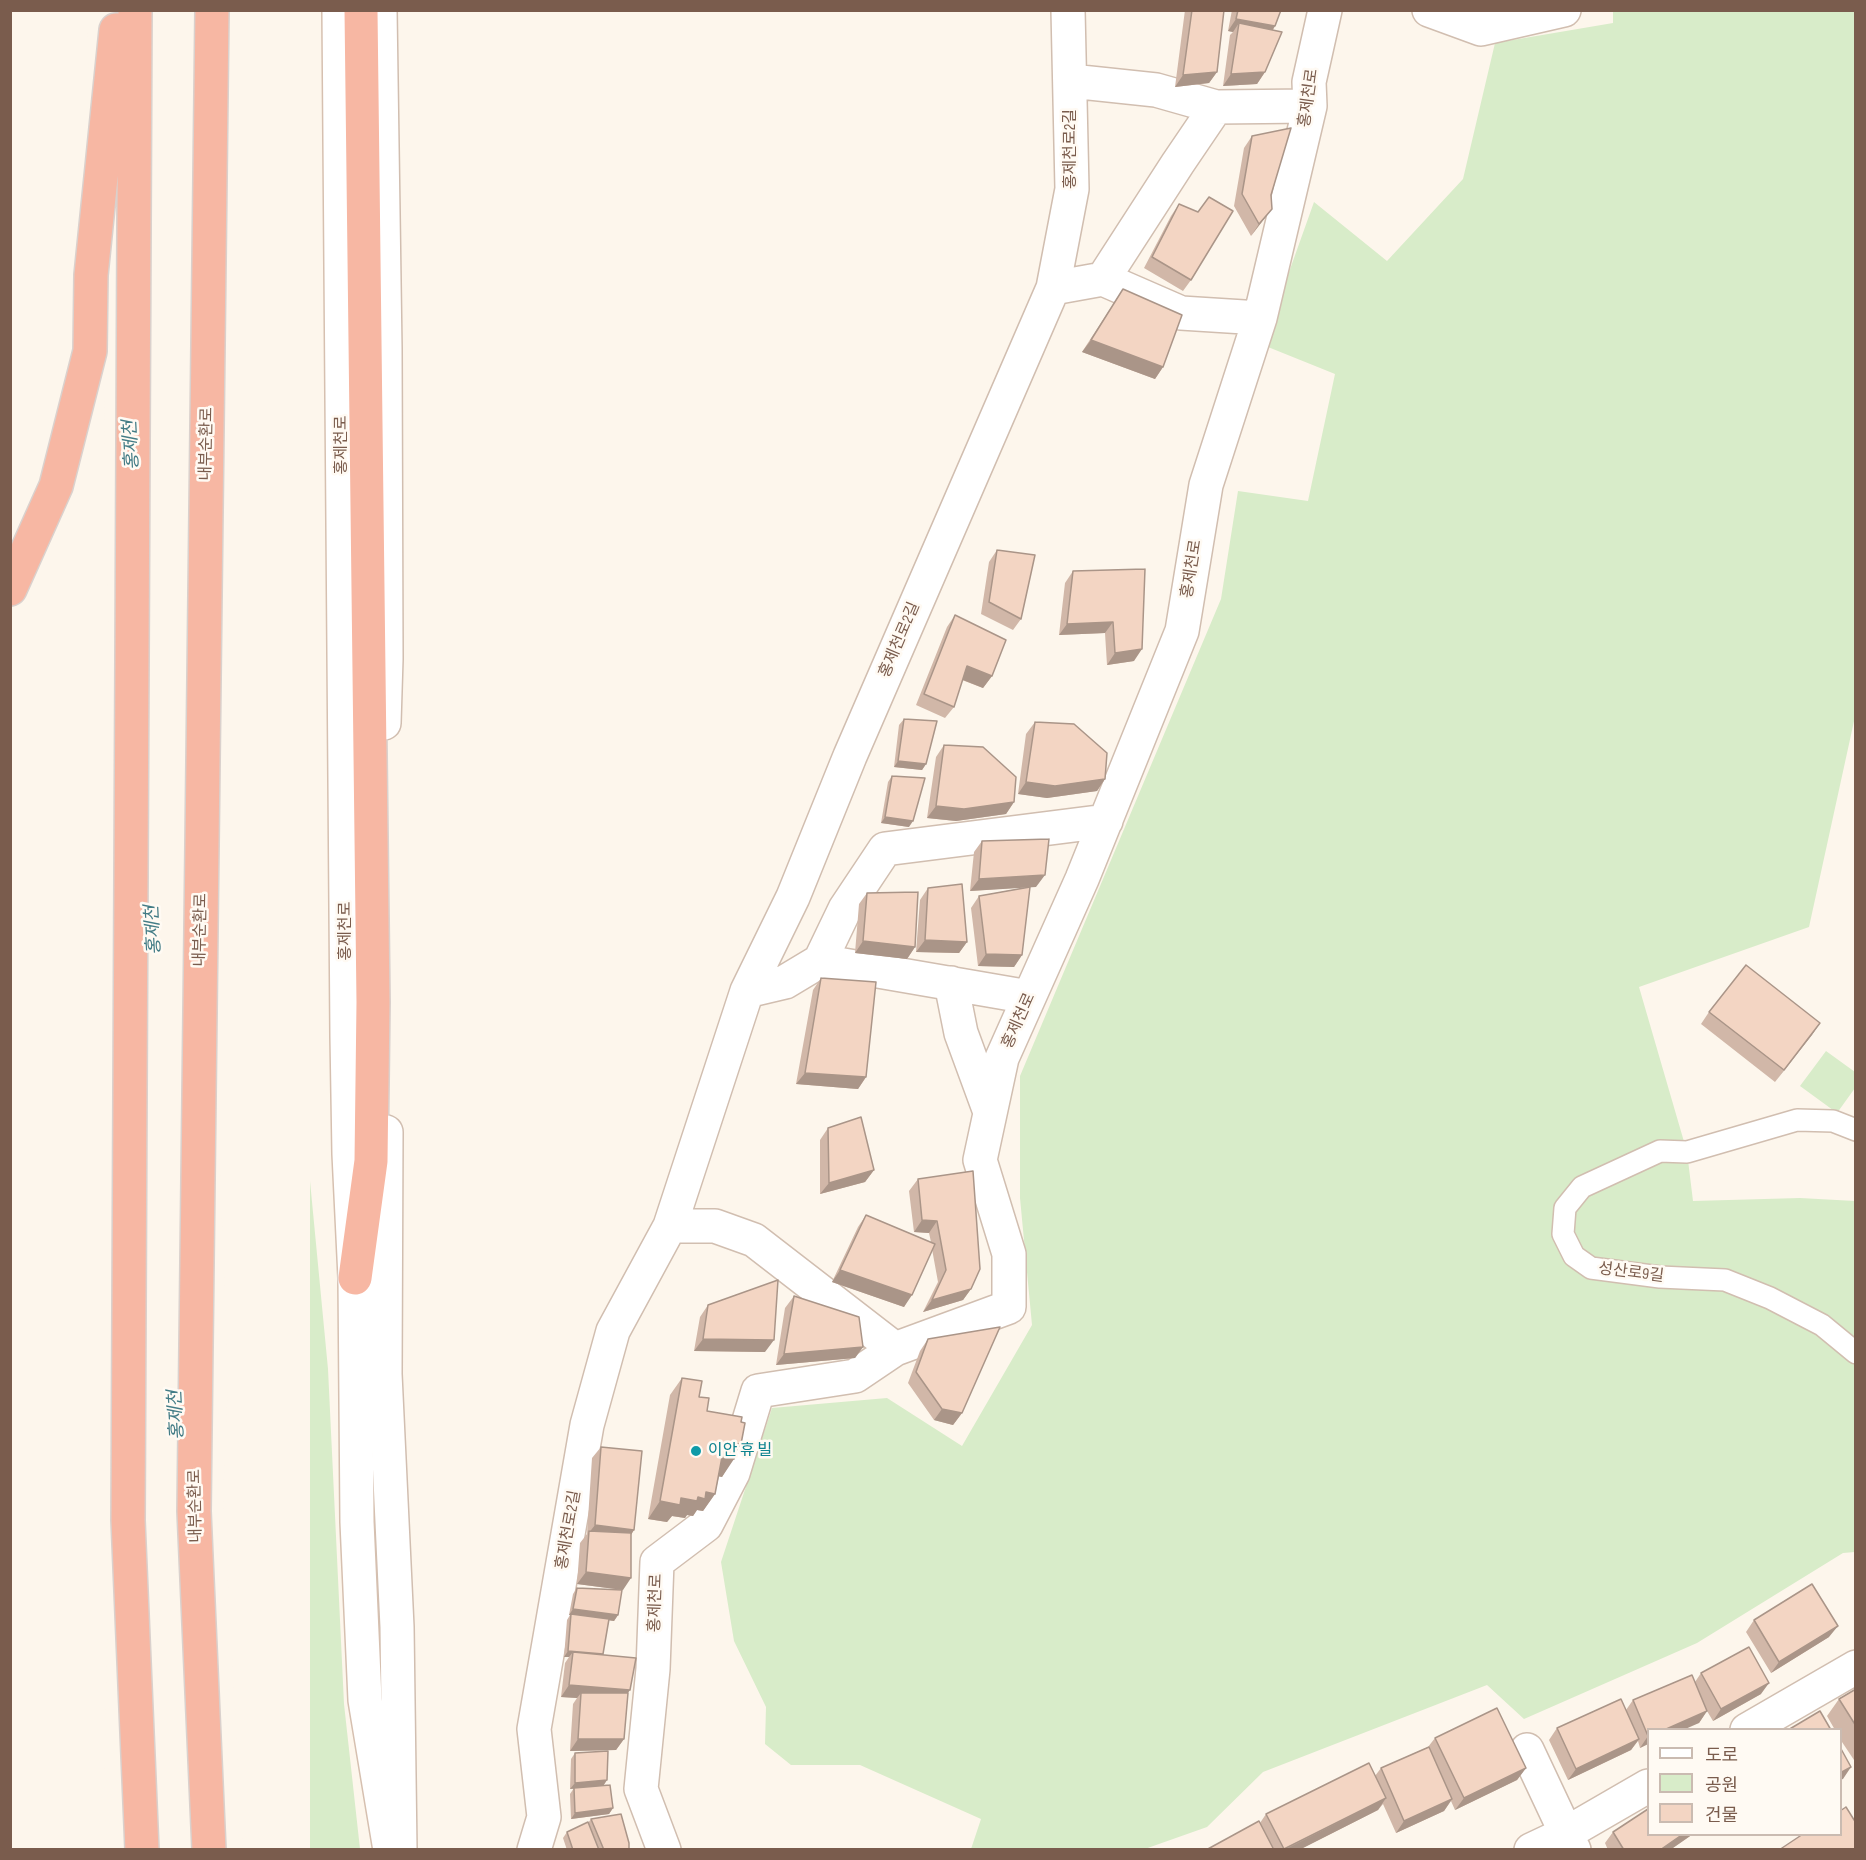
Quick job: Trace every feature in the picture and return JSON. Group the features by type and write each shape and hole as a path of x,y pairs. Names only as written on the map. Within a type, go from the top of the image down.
{"highway":[{"path":"10,590 56,486 90,351 91,274 118,10"},
{"path":"135,10 128,1520 142,1850"},
{"name":"내부순환로","path":"209,1850 194,1511 212,10"},
{"path":"355,1278 371,1161 373,1002 361,10"}],"street":[{"name":"홍제천로","path":"339,10 347,1036 349,1154 355,1278 357,1522 365,1700 390,1850"},
{"path":"380,10 386,549 383,785 388,968 385,1374 397,1627 400,1850"},
{"name":"홍제천로2길","path":"534,1850 544,1817 534,1729 587,1425 613,1331 670,1226 747,992 793,897 854,746 1053,288 1072,189 1068,10"},
{"name":"홍제천로","path":"664,1850 641,1789 653,1669 657,1562 706,1525 733,1473 758,1391 855,1376 895,1349 1009,1306 1009,1254 980,1160 1002,1058 1082,879 1182,631 1206,485 1260,318 1310,106 1309,82 1325,10"},
{"path":"1429,10 1480,29 1563,10"},
{"path":"1071,81 1156,90 1216,107 1310,106"},
{"path":"1103,279 1216,107"},
{"path":"1053,288 1103,279 1181,313 1260,318"},
{"path":"747,992 784,982 820,961 845,909 885,849 1106,821"},
{"path":"820,961 1029,997"},
{"path":"951,983 961,1033 990,1112"},
{"path":"670,1226 715,1226 754,1240 895,1349"},
{"path":"1750,1728 1856,1667"},
{"path":"1527,1750 1569,1842"},
{"path":"1532,1850 1569,1842 1647,1787"}],"lane":[{"name":"성산로9길","path":"1856,1130 1833,1120 1797,1120 1687,1152 1660,1151 1582,1187 1565,1209 1563,1233 1574,1256 1591,1268 1660,1277 1725,1280 1770,1298 1822,1325 1856,1353"}],"green space":[{"path":"1613,11 1855,11 1856,712 1809,927 1639,987 1687,1152 1693,1201 1800,1198 1855,1201 1855,1552 1843,1553 1697,1643 1524,1719 1487,1685 1263,1772 1207,1827 1142,1850 971,1849 981,1819 860,1765 791,1765 765,1744 766,1707 734,1641 721,1562 772,1408 887,1398 962,1446 1032,1325 1020,1198 1020,1076 1221,599 1238,491 1308,501 1335,374 1263,345 1314,202 1387,261 1463,179 1495,43 1613,23"},
{"path":"1826,1051 1855,1072 1855,1088 1837,1113 1800,1086"},
{"path":"310,1181 328,1369 344,1704 360,1849 310,1849"}],"pier":[{"path":"87,10 206,10 212,953 228,1382 223,1498 243,1849 108,1849 104,1806 120,946 107,576 102,275 96,275"}],"building":[{"path":"1192,10 1224,10 1217,72 1183,75"},
{"path":"1238,10 1281,10 1275,26 1236,19"},
{"path":"1239,23 1282,32 1265,72 1231,74"},
{"path":"1291,128 1271,195 1272,209 1259,224 1242,194 1252,136"},
{"path":"1209,197 1233,211 1191,280 1152,257 1179,204 1198,212"},
{"path":"1123,289 1182,315 1163,367 1091,340"},
{"path":"997,550 1035,555 1021,619 989,602"},
{"path":"1145,569 1142,649 1115,653 1113,622 1067,624 1073,571"},
{"path":"955,615 1006,640 992,676 967,666 954,707 924,694"},
{"path":"904,719 937,721 926,764 898,761"},
{"path":"1035,722 1074,724 1107,753 1105,779 1055,786 1026,782"},
{"path":"944,745 983,747 1016,777 1014,802 964,809 936,806"},
{"path":"892,776 925,778 913,821 885,817"},
{"path":"1049,839 1045,875 979,879 982,841"},
{"path":"962,884 967,942 925,940 928,888"},
{"path":"1030,887 1022,955 986,954 979,896"},
{"path":"918,892 915,947 863,941 867,893"},
{"path":"1746,965 1820,1023 1784,1070 1709,1012"},
{"path":"821,978 876,982 866,1077 805,1073"},
{"path":"861,1117 874,1170 829,1183 828,1128"},
{"path":"973,1171 980,1269 971,1289 932,1300 946,1270 937,1221 922,1220 918,1179"},
{"path":"866,1215 935,1244 912,1295 840,1270"},
{"path":"778,1280 774,1340 703,1339 708,1305"},
{"path":"794,1296 859,1317 863,1347 784,1354"},
{"path":"1000,1327 962,1413 942,1409 916,1372 928,1339"},
{"name":"이안 휴 빌","path":"682,1378 702,1381 699,1397 709,1398 707,1411 742,1417 741,1422 745,1423 741,1444 737,1444 734,1459 722,1457 715,1494 706,1492 705,1499 698,1497 697,1501 681,1498 680,1505 660,1501"},
{"path":"601,1447 642,1451 634,1530 595,1525"},
{"path":"589,1531 631,1533 631,1578 586,1572"},
{"path":"1812,1584 1838,1626 1779,1662 1754,1620"},
{"path":"577,1588 622,1590 618,1615 573,1609"},
{"path":"571,1614 609,1619 603,1654 568,1651"},
{"path":"1749,1647 1769,1683 1721,1709 1701,1673"},
{"path":"573,1652 636,1658 630,1690 569,1685"},
{"path":"1692,1675 1707,1711 1669,1728 1647,1728 1647,1734 1633,1700"},
{"path":"1856,1689 1856,1726 1839,1699"},
{"path":"581,1693 628,1693 624,1739 578,1739"},
{"path":"1621,1699 1639,1739 1576,1769 1557,1728"},
{"path":"1497,1708 1526,1768 1464,1798 1435,1738"},
{"path":"1820,1711 1830,1728 1791,1728"},
{"path":"1429,1747 1452,1799 1404,1821 1381,1768"},
{"path":"608,1751 607,1780 575,1783 575,1753"},
{"path":"1842,1751 1851,1767 1842,1772"},
{"path":"1369,1763 1386,1798 1284,1849 1266,1814"},
{"path":"610,1785 613,1808 575,1813 574,1788"},
{"path":"1846,1807 1856,1823 1856,1850 1779,1850 1800,1836 1842,1836 1842,1810"},
{"path":"1647,1810 1647,1836 1680,1836 1660,1850 1624,1850 1613,1832"},
{"path":"621,1814 629,1850 604,1850 591,1819"},
{"path":"1259,1821 1274,1850 1206,1850"},
{"path":"588,1822 599,1850 573,1850 567,1832"}],"place":[{"name":"이안 휴 빌","path":"696,1451"}],"water label":[{"name":"홍제천","path":"132,445"},
{"name":"홍제천","path":"154,930"},
{"name":"홍제천","path":"177,1415"}]}
